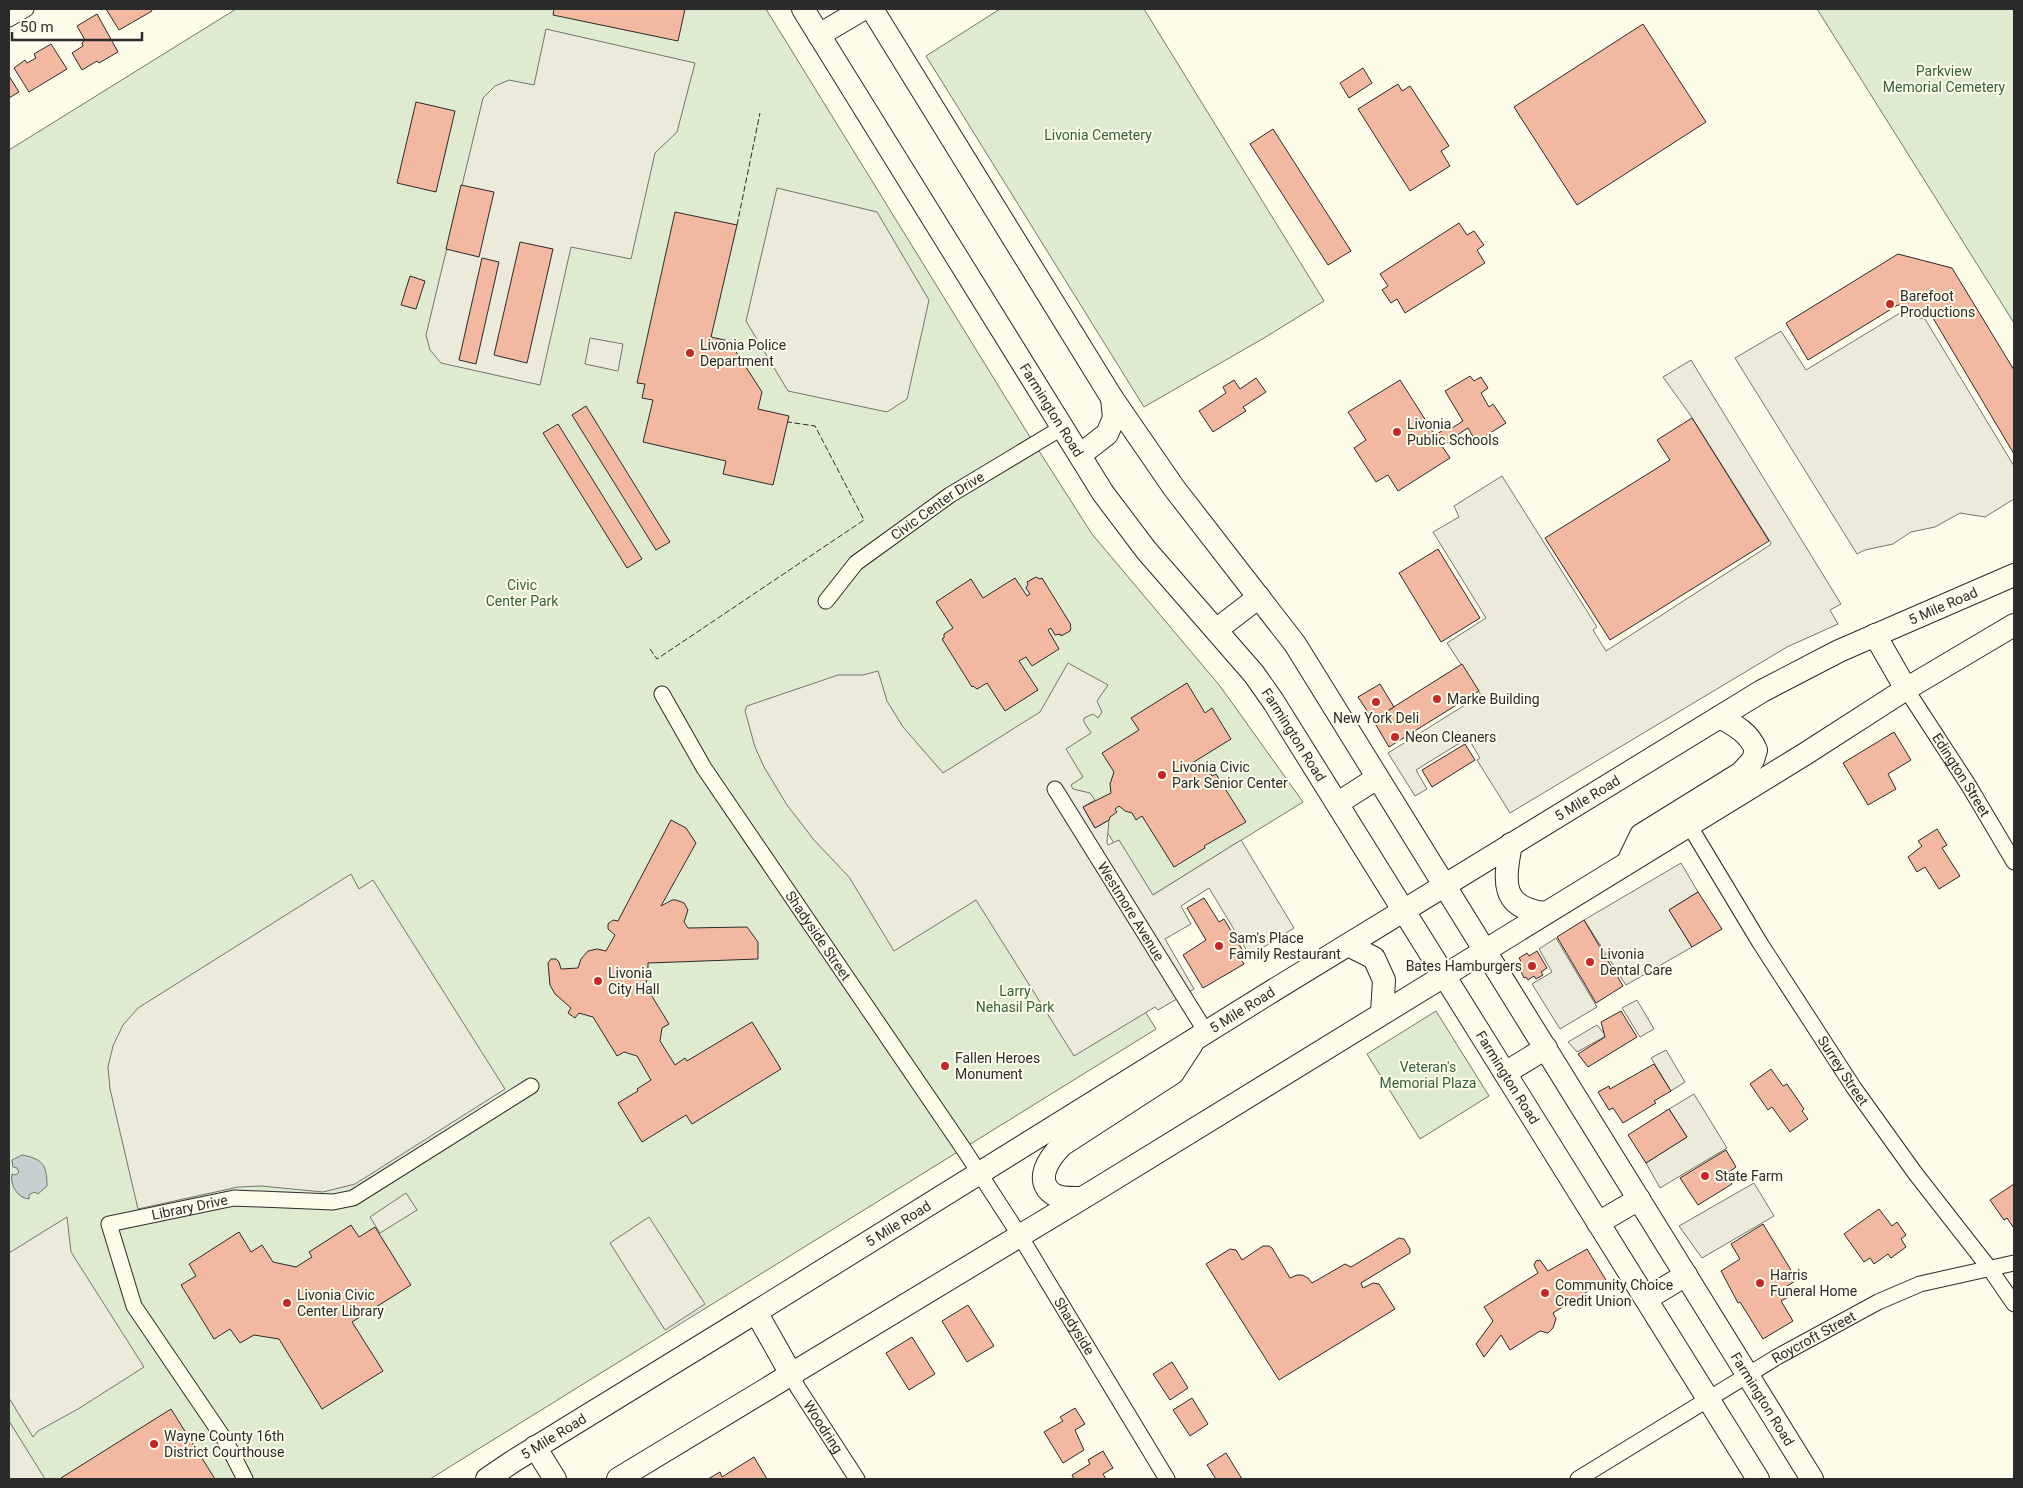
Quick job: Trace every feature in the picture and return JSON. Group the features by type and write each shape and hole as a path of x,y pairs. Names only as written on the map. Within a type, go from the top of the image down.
{"main road":[{"name":"Farmington Road","path":"803,9 1080,455 1127,526 1254,674 1273,701 1758,1479"},
{"path":"819,35 863,9"},
{"name":"Farmington Road","path":"872,9 1112,398 1174,488 1295,644 1812,1479"},
{"path":"1080,455 1108,434 1114,418 1112,398"},
{"name":"5 Mile Road","path":"487,1479 1201,1035 1720,717 1800,670 2014,574"},
{"path":"1216,630 1259,597"},
{"path":"618,1479 1020,1236 1805,754 1906,689 2014,625"},
{"path":"1875,635 1906,689"},
{"path":"1627,862 1642,835 1741,772 1752,760 1756,750 1752,740 1720,717"},
{"path":"1338,803 1377,778"},
{"path":"1511,844 1506,881 1510,894 1518,905 1529,911 1545,913"},
{"path":"1348,945 1374,958 1384,980 1382,1013"},
{"path":"1082,1198 1053,1193 1046,1185 1044,1176 1045,1166 1050,1157 1062,1145 1173,1073 1201,1035"},
{"path":"1505,1073 1546,1048"},
{"path":"1598,1223 1639,1199"},
{"path":"1646,1299 1686,1275"},
{"path":"756,1312 791,1374"},
{"path":"536,1447 555,1479"}],"street":[{"path":"9,19 26,9"},
{"name":"Civic Center Drive","path":"826,601 856,563 902,529 950,495 1063,427"},
{"name":"Edington Street","path":"1906,689 1969,786 2014,862"},
{"name":"Shadyside Street","path":"662,694 704,768 979,1173"},
{"name":"Westmore Avenue","path":"1055,789 1201,1035"},
{"name":"Surrey Street","path":"1689,825 1760,943 1854,1088 1915,1174 1990,1269 2014,1304"},
{"name":"Library Drive","path":"245,1479 225,1440 134,1306 109,1224 234,1198 332,1202 352,1198 531,1086"},
{"name":"Shadyside","path":"979,1173 1020,1236 1167,1479"},
{"name":"Roycroft Street","path":"1578,1479 1787,1351 1878,1302 1920,1284 2014,1263"},
{"name":"Woodring","path":"791,1374 798,1388 857,1479"}],"green space":[{"name":"Civic Center Park","path":"236,9 766,9 1025,429 1092,534 1220,686 1303,802 1148,898 1104,827 1051,860 1156,1029 430,1479 9,1479 9,150"},
{"name":"Livonia Cemetery","path":"1000,9 1144,9 1324,301 1144,407 926,56"},
{"name":"Parkview Memorial Cemetery","path":"1817,9 2014,9 2014,323"},
{"name":"Veteran's Memorial Plaza","path":"1436,1011 1489,1096 1420,1139 1367,1054"}],"shaded area":[{"path":"546,29 695,63 677,132 655,153 631,259 571,247 540,385 441,363 430,350 426,335 483,98 495,86 509,80 534,85"},
{"path":"777,188 877,212 929,300 907,399 887,412 788,391 746,321"},
{"path":"1900,313 1925,319 2014,466 2014,499 1985,517 1960,513 1935,527 1911,532 1893,544 1865,550 1857,554 1735,358 1781,331 1806,370"},
{"path":"590,338 623,344 618,371 585,364"},
{"path":"1691,360 1841,604 1830,610 1838,624 1787,647 1510,813 1477,760 1480,758 1468,738 1416,770 1427,789 1415,796 1388,753 1481,695 1447,643 1486,618 1433,532 1459,517 1454,506 1502,476 1597,627 1593,630 1606,651 1770,545 1771,543 1691,416 1663,377"},
{"path":"1068,663 1108,685 1097,701 1102,712 1098,718 1093,714 1084,718 1084,722 1091,733 1066,749 1083,777 1071,785 1073,789 1090,793 1095,800 1083,807 1095,828 1109,820 1108,845 1119,840 1153,895 1241,840 1294,928 1250,956 1209,888 1181,906 1191,924 1165,939 1194,989 1158,1010 1155,1007 1074,1056 976,900 894,951 849,877 814,840 787,805 764,767 755,747 745,711 747,706 838,675 863,675 878,671 887,701 903,727 943,773 1040,712"},
{"path":"1681,863 1698,892 1669,910 1692,947 1626,985 1584,920"},
{"path":"351,874 359,889 373,880 505,1089 355,1184 323,1192 261,1186 238,1187 138,1209 110,1089 108,1067 113,1046 123,1025 138,1008"},
{"path":"1556,938 1597,1007 1560,1029 1532,984 1552,972 1539,949"},
{"path":"1637,1000 1654,1029 1640,1037 1622,1008"},
{"path":"1597,1025 1606,1036 1577,1052 1568,1042"},
{"path":"1666,1050 1685,1082 1671,1091 1651,1058"},
{"path":"1694,1094 1727,1148 1660,1188 1646,1163 1687,1137 1669,1109"},
{"path":"22,1155 39,1161 45,1168 46,1173 47,1186 38,1194 34,1192 29,1195 29,1199 18,1194 12,1182 12,1174 16,1175 19,1172 17,1168 13,1167 12,1160"},
{"path":"1754,1183 1774,1216 1702,1258 1679,1226"},
{"path":"406,1193 417,1210 380,1233 370,1217"},
{"path":"67,1217 71,1252 144,1367 78,1409 38,1431 33,1437 9,1398 9,1253"},
{"path":"649,1217 705,1304 665,1330 610,1243"},
{"path":"9,1421 45,1479 9,1479"}],"building":[{"path":"106,9 151,9 152,11 119,30"},
{"path":"554,9 685,9 678,41 553,15"},
{"path":"97,14 118,52 82,70 72,53 83,46 82,43 85,40 77,26"},
{"path":"1643,24 1706,122 1577,205 1514,107"},
{"path":"51,44 67,69 29,92 14,68 25,60 27,63 36,58 34,54"},
{"path":"1363,68 1372,83 1349,98 1340,83"},
{"path":"9,76 19,92 9,98"},
{"path":"1398,84 1402,91 1410,86 1449,146 1441,151 1450,166 1410,191 1358,109"},
{"path":"416,102 455,111 436,192 397,183"},
{"path":"1273,129 1351,251 1328,265 1250,144"},
{"path":"461,185 494,192 479,257 446,249"},
{"name":"Livonia Police Department","path":"675,212 737,225 711,337 729,341 762,392 758,409 789,416 773,485 723,474 726,461 643,442 653,400 642,398 645,384 637,383"},
{"path":"1459,223 1467,235 1474,231 1484,245 1477,250 1485,263 1405,313 1397,299 1391,303 1382,290 1388,286 1380,274"},
{"path":"520,242 553,249 527,363 494,355"},
{"path":"1898,254 1952,268 2014,370 2014,454 1930,313 1898,305 1808,360 1786,323"},
{"path":"482,258 499,262 476,364 459,360"},
{"path":"410,276 425,281 416,309 401,305"},
{"name":"Livonia Public Schools","path":"1470,376 1474,381 1481,377 1488,388 1481,393 1489,407 1493,404 1506,423 1476,442 1468,428 1442,446 1450,458 1398,491 1388,475 1376,482 1354,448 1366,440 1348,412 1400,380 1435,435 1463,421 1445,391"},
{"path":"1256,378 1266,392 1243,407 1246,411 1213,432 1199,411 1226,393 1223,387 1234,380 1240,389"},
{"path":"586,406 670,542 656,550 572,415"},
{"path":"1692,418 1769,541 1610,640 1545,538 1670,460 1657,440"},
{"path":"558,424 642,559 627,568 543,433"},
{"path":"1438,549 1480,618 1441,642 1399,573"},
{"path":"1036,577 1042,578 1071,625 1071,628 1070,631 1061,636 1060,634 1055,635 1051,628 1048,630 1059,649 1032,666 1026,657 1019,661 1038,690 1005,711 987,683 977,689 972,687 942,639 944,634 953,628 936,602 971,579 983,598 1015,578 1027,596 1030,594 1026,588 1027,582"},
{"name":"Marke Building","path":"1462,664 1479,691 1389,747 1373,720"},
{"name":"Livonia Civic Park Senior Center","path":"1187,683 1205,713 1212,708 1231,739 1189,765 1193,766 1197,773 1206,767 1212,776 1216,774 1246,822 1204,846 1205,848 1174,867 1142,816 1136,820 1132,813 1125,811 1119,806 1115,809 1117,812 1109,820 1095,828 1083,807 1111,793 1110,784 1114,772 1102,753 1139,730 1131,718"},
{"name":"New York Deli","path":"1380,684 1394,707 1373,720 1358,697"},
{"path":"1894,732 1911,760 1888,774 1896,789 1868,805 1843,763"},
{"path":"1465,744 1475,760 1432,787 1422,770"},
{"name":"Livonia City Hall","path":"671,820 686,828 696,843 661,906 672,900 684,903 688,910 684,922 688,928 747,927 758,942 758,959 648,963 648,977 645,985 669,1024 662,1028 660,1041 675,1065 685,1058 687,1061 752,1022 781,1069 692,1124 686,1115 642,1142 618,1103 638,1091 637,1089 651,1080 637,1056 624,1052 617,1056 593,1017 579,1013 575,1018 568,1013 571,1008 555,994 550,985 548,963 551,959 556,959 561,969 578,968 581,959 588,951 597,949 606,951 615,935 608,929 608,924 613,920 618,921"},
{"path":"1937,829 1947,845 1942,848 1960,876 1939,889 1925,867 1917,872 1908,857 1922,846 1918,841"},
{"path":"1698,892 1722,929 1692,947 1669,910"},
{"name":"Sam's Place Family Restaurant","path":"1204,898 1219,922 1224,919 1243,951 1238,954 1244,964 1203,988 1183,955 1206,940 1187,908"},
{"name":"Livonia Dental Care","path":"1584,920 1623,986 1596,1003 1557,937"},
{"name":"Bates Hamburgers","path":"1537,951 1547,968 1541,972 1543,975 1536,979 1534,976 1528,980 1526,977 1524,978 1517,963 1521,961 1519,958 1527,953 1529,956"},
{"path":"1621,1011 1637,1037 1588,1067 1578,1054 1605,1037 1601,1022"},
{"path":"1654,1064 1671,1091 1654,1101 1656,1103 1623,1123 1613,1108 1609,1110 1598,1092 1609,1086 1610,1089"},
{"path":"1771,1069 1783,1086 1787,1084 1804,1109 1802,1111 1808,1119 1790,1132 1772,1107 1768,1110 1750,1084"},
{"path":"1669,1109 1687,1137 1646,1163 1628,1135"},
{"name":"State Farm","path":"1726,1150 1736,1167 1726,1174 1732,1184 1698,1205 1680,1178"},
{"path":"2014,1184 2013,1227 2007,1218 2004,1220 1990,1200"},
{"path":"1879,1209 1892,1226 1897,1222 1906,1235 1901,1239 1906,1247 1891,1258 1888,1254 1874,1264 1870,1258 1864,1262 1844,1234"},
{"name":"Harris Funeral Home","path":"1763,1224 1797,1280 1787,1286 1792,1295 1781,1301 1793,1321 1763,1339 1740,1302 1738,1303 1721,1271 1740,1259 1731,1244"},
{"name":"Livonia Civic Center Library","path":"351,1225 359,1237 375,1227 411,1285 352,1322 383,1371 322,1409 279,1339 254,1335 240,1343 230,1329 214,1339 181,1285 196,1276 189,1264 239,1232 251,1252 262,1245 273,1262 296,1267 312,1257 309,1252"},
{"path":"1399,1238 1404,1239 1410,1249 1410,1253 1361,1283 1363,1288 1373,1283 1379,1284 1395,1309 1279,1380 1206,1264 1230,1249 1236,1250 1242,1260 1263,1246 1269,1246 1290,1278 1302,1275 1312,1283 1345,1264 1351,1267"},
{"name":"Community Choice Credit Union","path":"1587,1249 1606,1280 1553,1313 1556,1319 1553,1328 1548,1333 1540,1331 1510,1350 1501,1335 1484,1357 1476,1344 1493,1321 1484,1307 1538,1273 1534,1265 1536,1261 1540,1260 1548,1271"},
{"path":"968,1305 994,1346 967,1362 942,1321"},
{"path":"912,1337 935,1374 909,1390 886,1353"},
{"path":"1172,1362 1188,1388 1170,1400 1153,1374"},
{"path":"1192,1398 1208,1424 1190,1436 1173,1410"},
{"path":"1075,1408 1085,1424 1075,1430 1084,1450 1063,1463 1044,1432 1063,1421 1060,1417"},
{"name":"Wayne County 16th District Courthouse","path":"171,1409 215,1479 61,1478"},
{"path":"1103,1451 1113,1468 1103,1474 1106,1479 1074,1479 1072,1475 1090,1464 1088,1460"},
{"path":"1226,1453 1242,1479 1216,1479 1207,1465"},
{"path":"754,1457 767,1479 708,1479 720,1472 722,1477"}],"fence":[{"path":"737,225 760,113"},
{"path":"650,649 657,659 864,520 815,426 788,422"}],"place":[{"name":"Barefoot Productions","path":"1890,304"},
{"name":"Livonia Police Department","path":"690,353"},
{"name":"Livonia Public Schools","path":"1397,432"},
{"name":"Marke Building","path":"1437,699"},
{"name":"New York Deli","path":"1376,702"},
{"name":"Neon Cleaners","path":"1395,737"},
{"name":"Livonia Civic Park Senior Center","path":"1162,775"},
{"name":"Sam's Place Family Restaurant","path":"1219,946"},
{"name":"Livonia Dental Care","path":"1590,962"},
{"name":"Bates Hamburgers","path":"1532,966"},
{"name":"Livonia City Hall","path":"598,981"},
{"name":"Fallen Heroes Monument","path":"945,1066"},
{"name":"State Farm","path":"1705,1176"},
{"name":"Harris Funeral Home","path":"1760,1283"},
{"name":"Community Choice Credit Union","path":"1545,1293"},
{"name":"Livonia Civic Center Library","path":"287,1303"},
{"name":"Wayne County 16th District Courthouse","path":"154,1444"}],"park label":[{"name":"Larry Nehasil Park","path":"1015,1000"}]}
